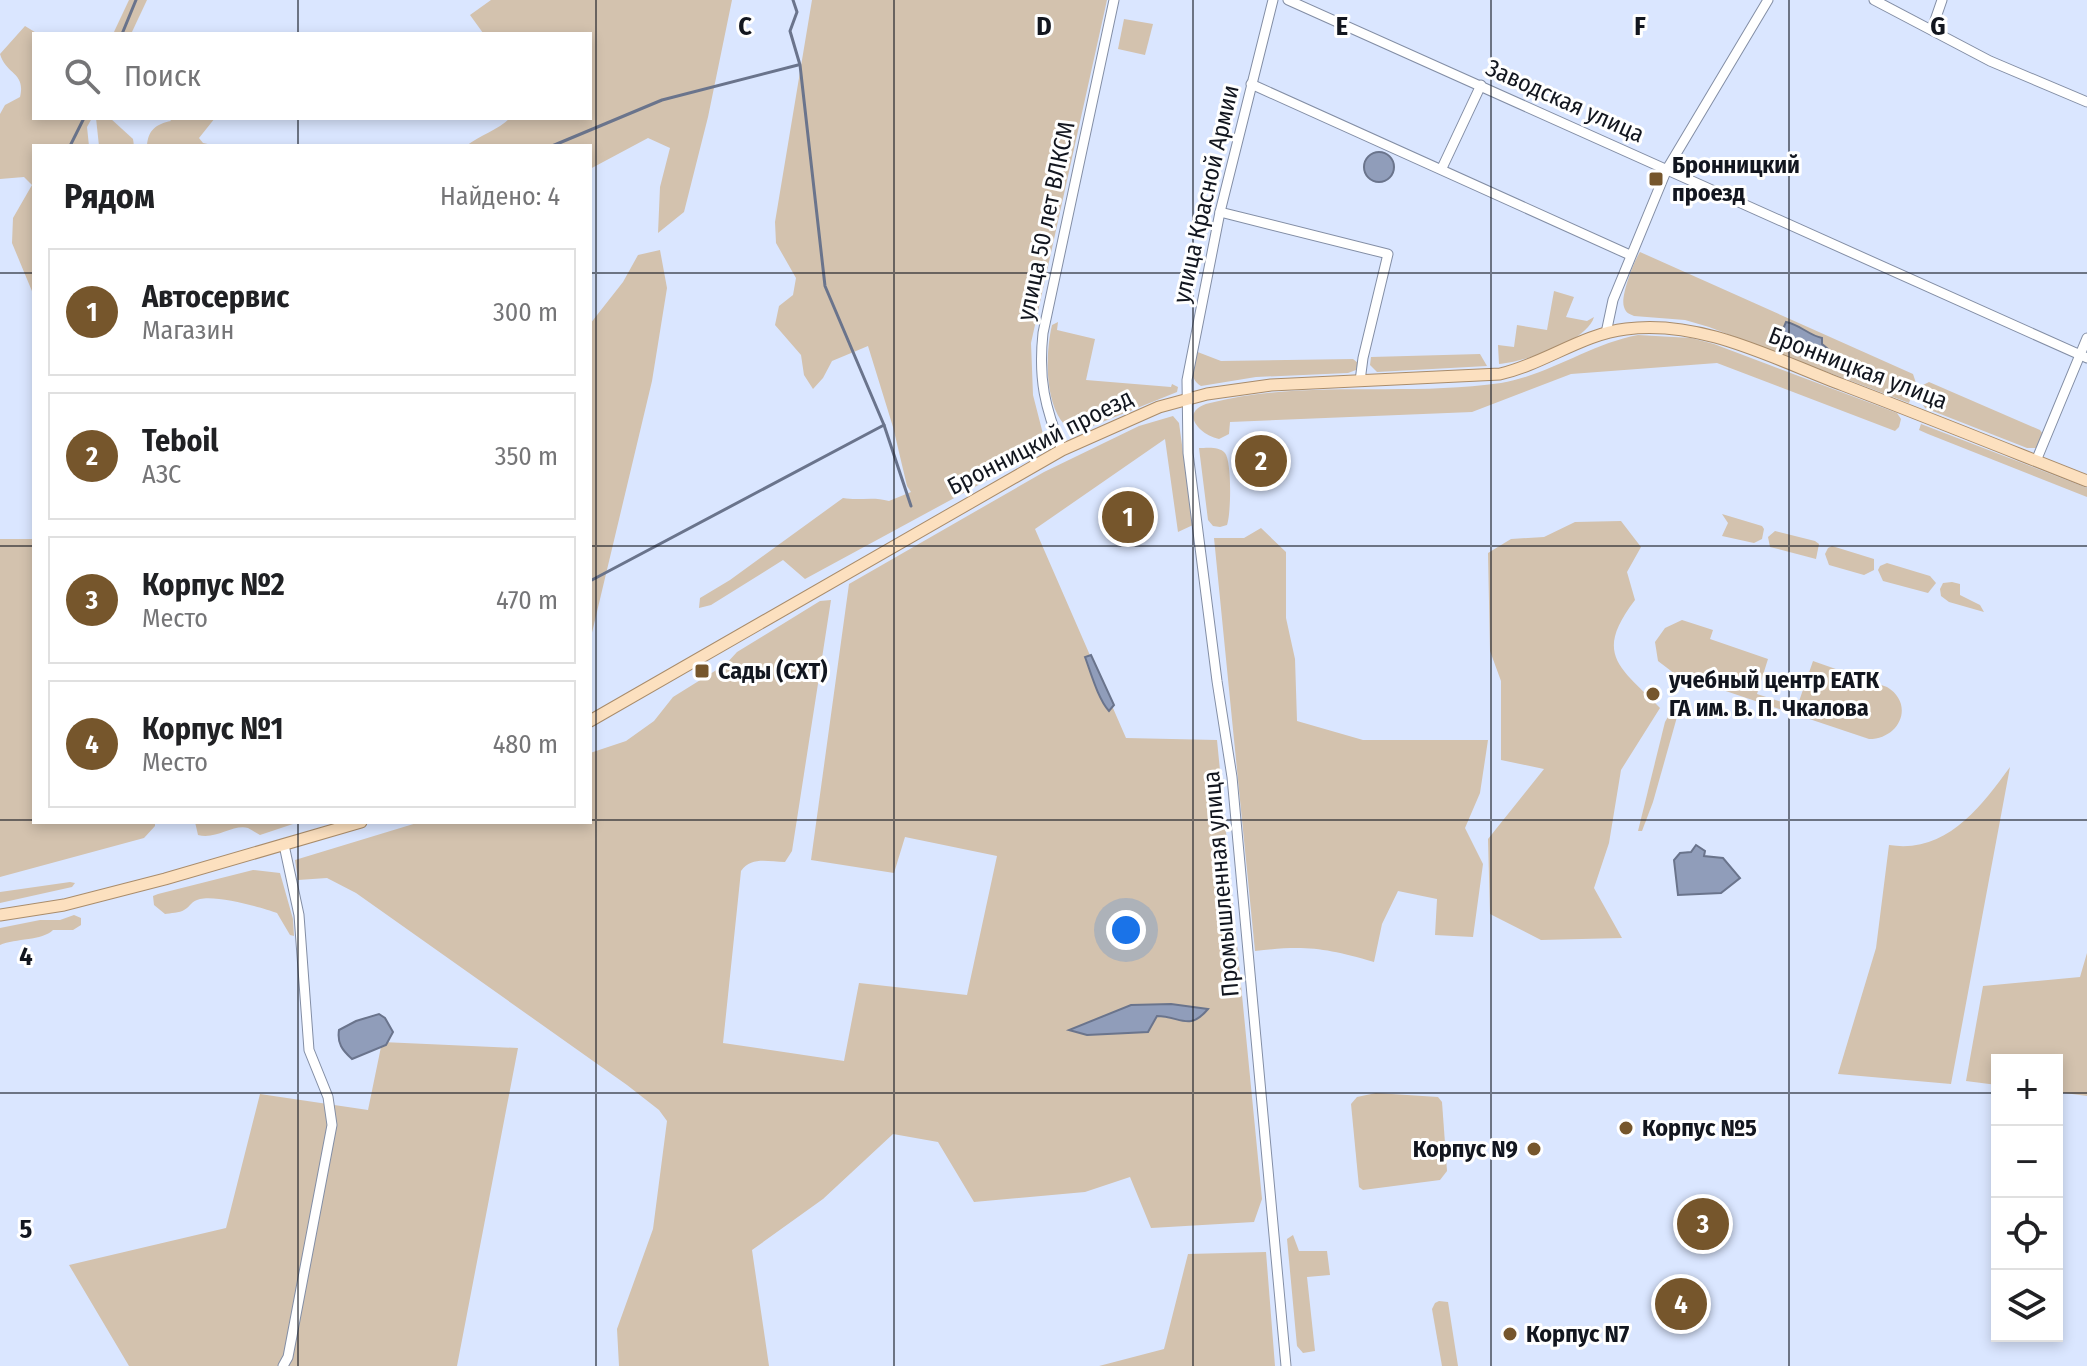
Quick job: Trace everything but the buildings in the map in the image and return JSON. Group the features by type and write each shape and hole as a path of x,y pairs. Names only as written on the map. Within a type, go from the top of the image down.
{"main road":[{"name":"Бронницкая улица","path":"1606,333 1660,327 1707,335 2087,481"},
{"name":"Бронницкий проезд","path":"592,720 1062,450 1129,419 1187,399 1239,388 1500,374 1542,361 1606,333"},
{"path":"0,915 64,905 354,824"}],"street":[{"name":"улица 50 лет ВЛКСМ","path":"1062,450 1043,396 1043,333 1114,0"},
{"name":"улица Красной Армии","path":"1187,399 1190,361 1220,212 1273,0"},
{"name":"Заводская улица","path":"1288,0 2084,356"},
{"path":"1606,333 1613,300 1667,169 1768,0"},
{"path":"1874,0 1990,61 2087,102"},
{"path":"1932,29 1942,0"},
{"path":"1251,84 1630,255"},
{"path":"1442,168 1481,85"},
{"path":"1220,212 1388,254 1360,381"},
{"path":"2036,461 2084,356 2087,338"},
{"name":"Промышленная улица","path":"1187,399 1190,466 1232,777 1286,1366"},
{"path":"283,1366 288,1357 332,1125 328,1097 309,1050 299,915 284,845"}],"shaded area":[{"path":"129,0 147,0 132,32 114,32"},
{"path":"491,0 732,0 708,117 684,212 658,233 660,187 670,148 648,138 592,168 592,144 469,144 508,120 592,120 592,32 482,32 470,15"},
{"path":"812,0 1107,0 1031,343 1033,395 1043,434 1038,451 1028,458 805,579 783,560 711,605 699,608 700,598 730,580 843,498 889,501 911,492 868,346 832,361 813,389 804,375 801,355 775,325 779,306 793,295 796,278 776,243 775,222"},
{"path":"1124,19 1153,24 1145,55 1118,49"},
{"path":"25,26 35,32 32,32 32,120 91,120 87,127 89,144 32,144 32,185 24,177 0,179 0,114 5,105 20,97 21,89 18,78 0,54"},
{"path":"96,120 112,120 133,139 134,144 99,144"},
{"path":"213,120 199,138 208,144 147,144 151,132 157,126 171,121"},
{"path":"32,185 32,291 12,243 13,218"},
{"path":"660,250 667,288 652,381 592,633 592,321 623,282 638,255"},
{"path":"1640,252 1913,374 1916,383 1909,403 1709,327 1685,320 1634,316 1626,311 1623,302 1631,271"},
{"path":"1554,291 1574,297 1566,317 1587,321 1594,317 1589,326 1580,335 1553,349 1499,364 1498,345 1514,347 1517,325 1547,330"},
{"path":"1058,322 1057,330 1095,339 1086,380 1171,387 1172,384 1178,387 1177,392 1085,429 1069,429 1055,408 1048,380 1052,325"},
{"path":"1638,335 1691,338 1714,344 1897,413 1901,419 1899,427 1895,431 1717,363 1571,374 1472,412 1230,422 1229,434 1219,439 1198,427 1193,416 1201,406 1210,403 1282,392 1428,389 1501,383"},
{"path":"1195,351 1221,361 1353,359 1358,363 1356,370 1348,373 1256,377 1201,386 1193,375"},
{"path":"1480,354 1487,366 1377,372 1370,365 1371,357"},
{"path":"1929,382 2040,430 2043,434 2037,448 2027,448 1925,408 1918,397 1923,385"},
{"path":"1173,416 1179,423 1193,525 1178,532 1165,439 1035,529 1126,738 1217,740 1262,1199 1254,1222 1151,1228 1130,1177 1085,1192 974,1202 938,1142 893,1134 823,1199 752,1250 769,1366 619,1366 617,1329 653,1229 667,1121 659,1110 627,1085 356,893 327,878 298,880 295,860 413,824 592,824 592,752 626,741 654,721 673,697 726,664 737,652 820,601 831,600 792,851 785,862 750,863 741,871 723,1043 844,1061 859,983 967,995 997,856 905,837 894,873 811,860 849,584 1044,472 1139,426","holes":["1131,1005 1191,1021 1157,1016 1071,1030"]},
{"path":"1921,424 2087,488 2087,497 1928,434 1919,430"},
{"path":"1199,448 1220,449 1227,458 1230,488 1227,525 1213,526 1208,520"},
{"path":"1722,514 1762,526 1762,539 1754,543 1722,536 1728,523"},
{"path":"1621,521 1641,547 1627,572 1635,600 1622,619 1614,648 1623,670 1660,708 1621,770 1609,843 1594,888 1622,938 1541,940 1490,914 1488,839 1544,769 1501,760 1501,681 1490,651 1488,553 1511,539 1544,537 1575,522"},
{"path":"1261,528 1286,552 1286,618 1295,659 1297,721 1363,740 1488,740 1480,793 1465,828 1483,864 1473,937 1435,935 1437,899 1398,891 1382,924 1374,962 1315,949 1255,951 1214,538 1244,538"},
{"path":"1775,531 1815,541 1819,544 1816,559 1770,547 1768,537"},
{"path":"0,539 32,539 32,824 155,826 144,838 0,877"},
{"path":"1832,546 1874,559 1874,570 1864,575 1829,565 1825,554"},
{"path":"1887,563 1930,576 1936,583 1928,593 1883,581 1878,570"},
{"path":"1943,583 1960,584 1960,595 1980,605 1984,612 1949,602 1941,596"},
{"path":"1682,620 1713,630 1710,639 1768,659 1757,694 1797,707 1813,661 1887,687 1900,702 1900,719 1889,733 1869,739 1675,674 1658,661 1655,642 1665,628"},
{"path":"1674,712 1677,717 1653,802 1642,831 1638,831 1665,722"},
{"path":"2010,767 1951,1084 1838,1074 1876,948 1889,845 1909,846 1928,842 1960,825"},
{"path":"195,824 293,824 260,835 242,827 198,835"},
{"path":"253,870 280,873 293,919 294,936 290,935 277,913 238,902 200,899 182,911 165,914 154,905 153,896 158,894"},
{"path":"75,883 72,887 0,903 0,892"},
{"path":"74,915 81,918 81,925 73,930 53,930 42,936 0,945 0,928 40,920 60,920"},
{"path":"2087,953 2087,1096 2063,1093 2063,1054 1991,1054 1991,1084 1966,1081 1983,986 2080,977"},
{"path":"382,1042 518,1048 457,1366 129,1366 69,1265 226,1228 260,1094 368,1110"},
{"path":"1376,1093 1438,1097 1442,1102 1447,1171 1440,1180 1363,1190 1359,1187 1351,1104 1357,1097"},
{"path":"1293,1235 1299,1251 1327,1251 1330,1275 1307,1277 1315,1351 1303,1353 1297,1346 1287,1239"},
{"path":"1266,1252 1275,1366 1099,1366 1164,1349 1188,1254"},
{"path":"1439,1301 1448,1302 1458,1366 1442,1366 1432,1309"}],"water":[{"path":"1379,152 1390,156 1394,167 1390,178 1379,182 1368,178 1364,167 1368,156"},
{"path":"1786,322 1822,338 1822,344 1828,349 1823,358 1799,355 1792,350 1784,338"},
{"path":"1091,655 1114,705 1109,711 1098,693 1085,657"},
{"path":"1696,845 1705,851 1704,856 1723,858 1740,878 1721,893 1678,895 1674,860 1680,853 1691,852"},
{"path":"1171,1004 1208,1009 1190,1021 1157,1016 1148,1032 1087,1035 1069,1030 1131,1005"},
{"path":"379,1014 393,1032 386,1045 352,1059 341,1046 339,1030"}],"waterway":[{"path":"123,32 136,0"},
{"path":"793,0 797,12 790,31 800,65 825,286 884,425 911,506"},
{"path":"557,144 662,100 798,65"},
{"path":"71,144 83,120"},
{"path":"592,580 884,425"}],"place":[{"name":"Бронницкий проезд","path":"1656,179"},
{"name":"Teboil","path":"1261,461"},
{"name":"Автосервис","path":"1128,517"},
{"name":"Сады (СХТ)","path":"702,671"},
{"name":"учебный центр ЕАТК ГА им. В. П. Чкалова","path":"1653,694"},
{"name":"Корпус №5","path":"1626,1128"},
{"name":"Корпус N9","path":"1534,1149"},
{"name":"Корпус №2","path":"1703,1224"},
{"name":"Корпус №1","path":"1681,1304"},
{"name":"Корпус N7","path":"1510,1334"}]}
